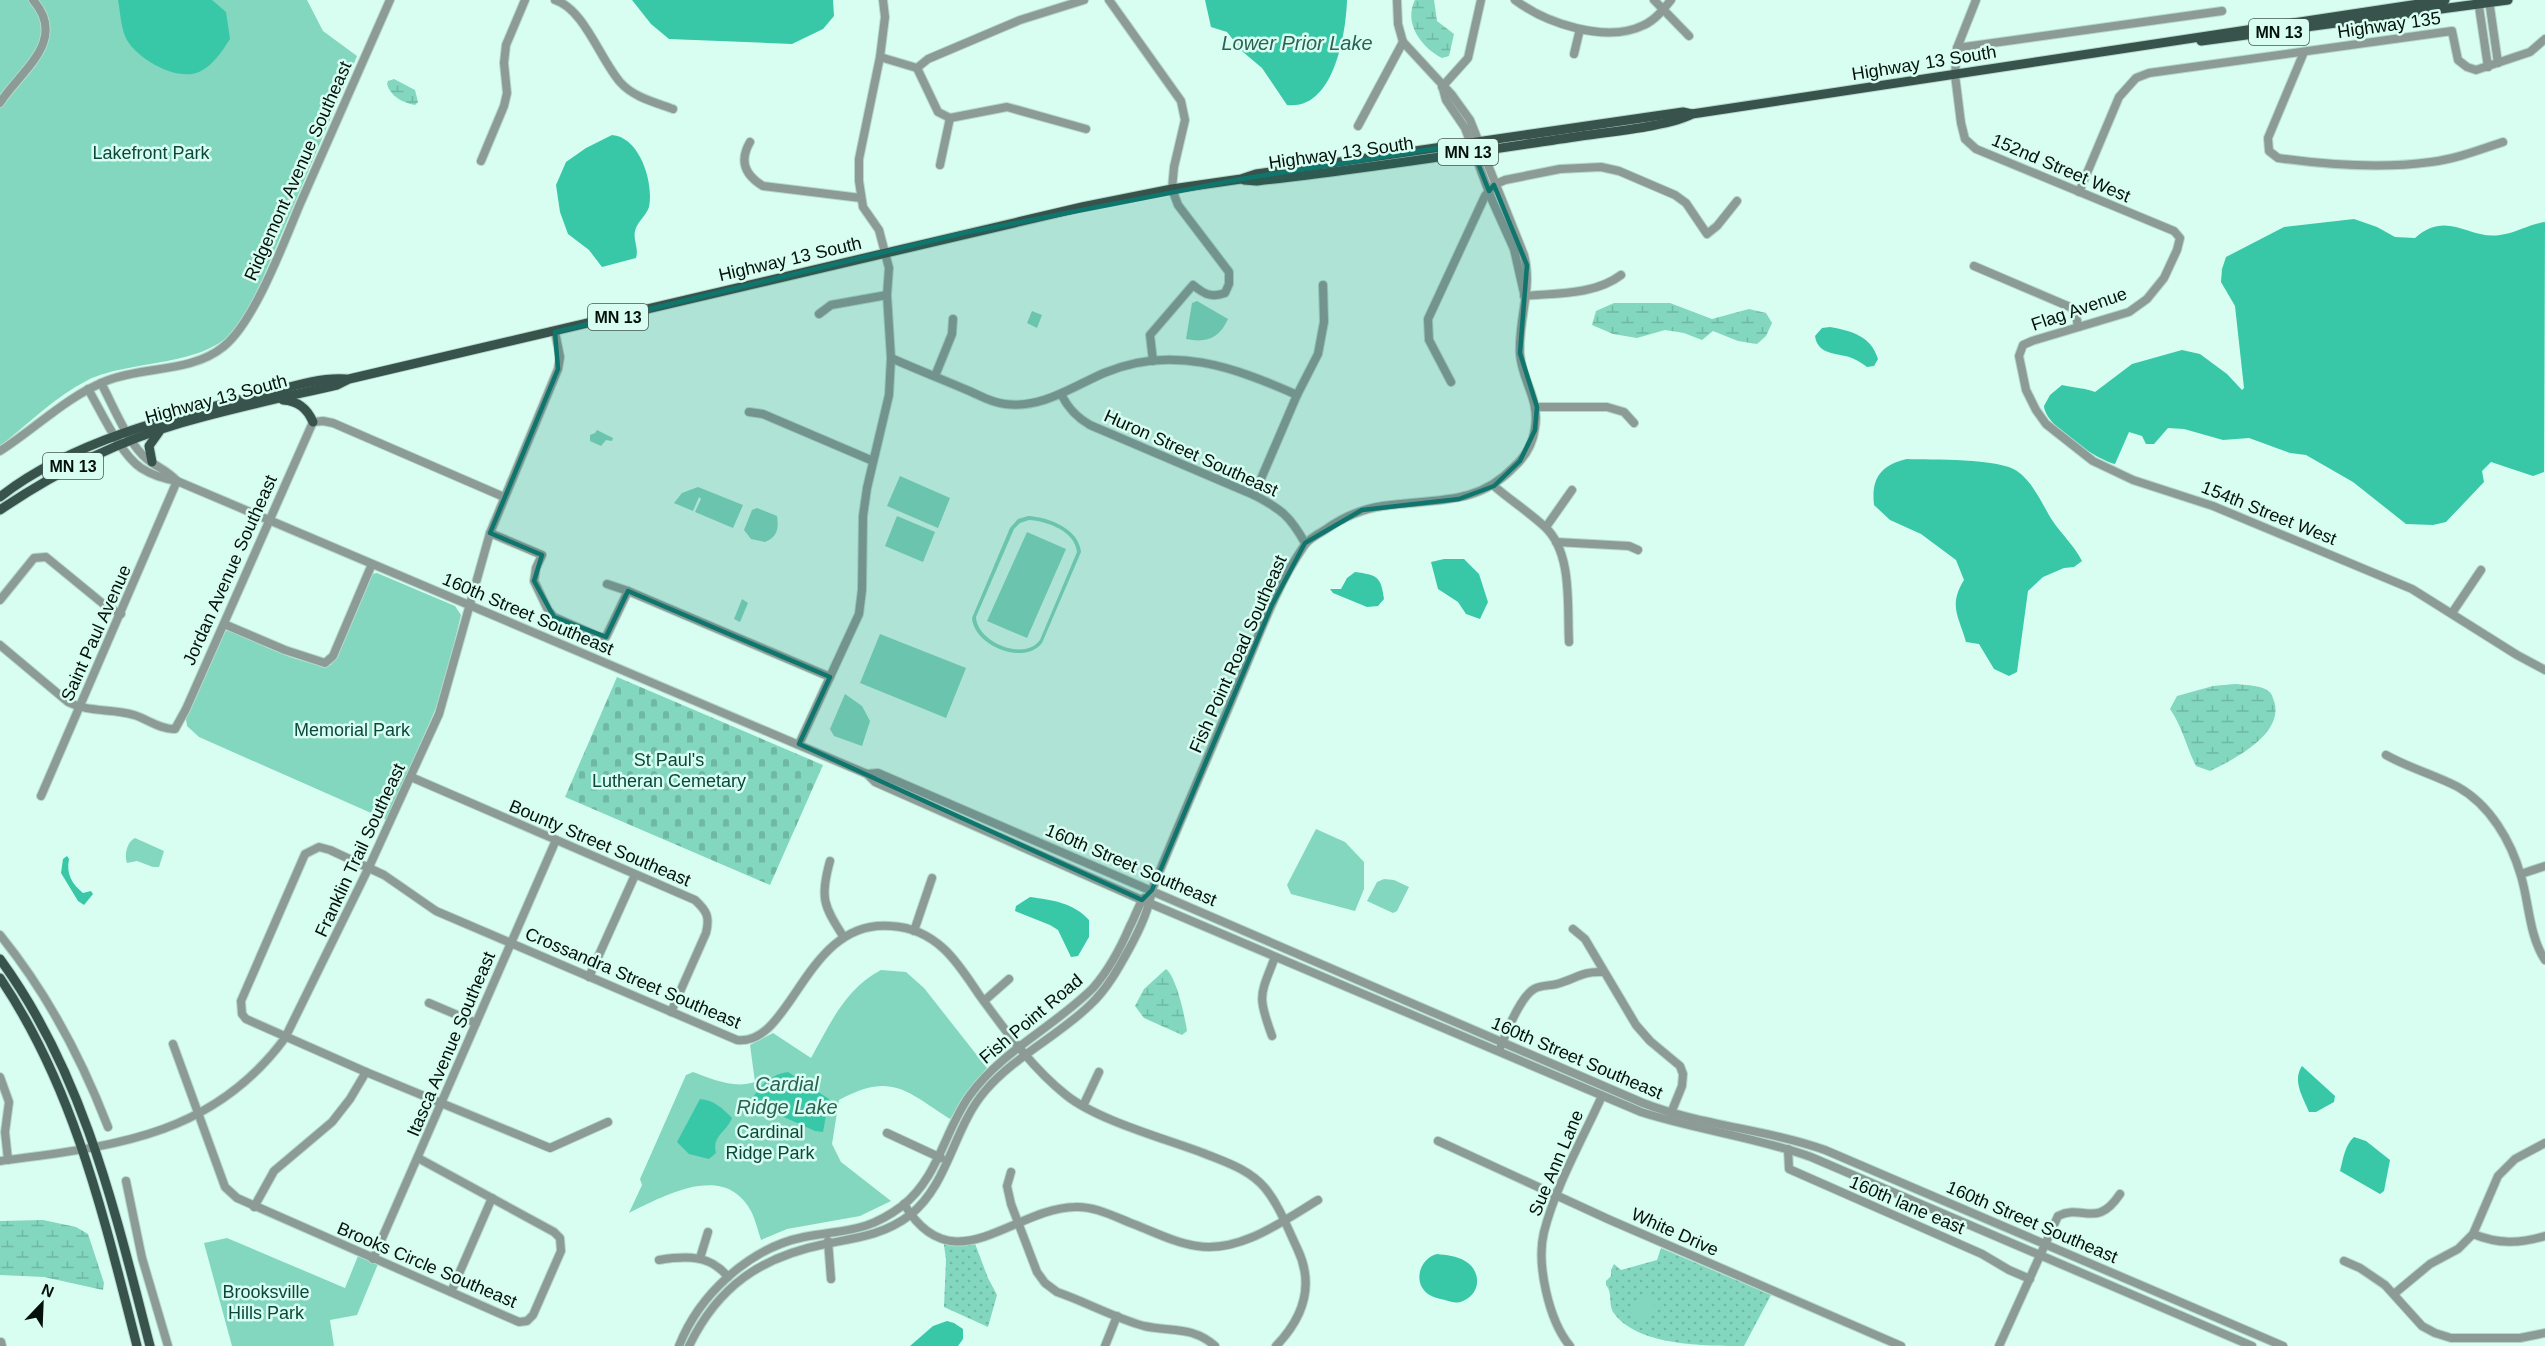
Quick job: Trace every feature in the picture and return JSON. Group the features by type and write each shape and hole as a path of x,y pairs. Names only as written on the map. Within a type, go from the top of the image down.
{"main road":[{"name":"Highway 13 South","path":"2161,44 2202,35 2445,0"},
{"name":"Highway 13 South","path":"129,436 337,385 348,379 555,332 996,226 1172,189 1241,179 1256,174 1477,147 1683,112 1692,114 2161,44 2266,33 2478,2 2508,0"},
{"name":"Highway 13 South","path":"0,496 44,470 195,411 291,387 337,378 348,379"},
{"path":"278,399 300,404 313,422"},
{"path":"152,462 149,446 161,429"},
{"name":"Highway 13 South","path":"0,510 49,478 118,441"},
{"path":"0,959 32,1008 59,1057 96,1147 150,1346"},
{"path":"0,978 37,1039 84,1150 137,1346"}],"street":[{"path":"0,103 36,60 42,46 45,34 43,18 33,0"},
{"name":"Ridgemont Avenue Southeast","path":"100,383 125,375 192,362 210,356 223,348 239,332 260,293 390,0"},
{"path":"481,161 504,106 507,93 504,63 506,45 525,0"},
{"path":"555,0 574,11 621,82 632,93 673,109"},
{"path":"799,744 860,606 863,516 889,395 891,358 887,295 889,268 887,253 879,230 863,207 859,159 880,57 885,17 883,0"},
{"path":"917,68 928,59 1020,20 1084,0"},
{"path":"1109,0 1181,101 1185,120 1174,167 1172,189 1178,205 1229,272 1229,284 1225,293 1216,296 1204,294 1192,285 1150,335 1153,361"},
{"path":"1358,126 1403,42 1398,24 1397,0"},
{"path":"1442,87 1468,58 1481,0"},
{"path":"1515,0 1559,24 1600,32 1628,30 1642,26 1654,19 1671,0"},
{"path":"1654,0 1689,36"},
{"path":"1955,75 1958,48 1976,0"},
{"path":"2490,1 2498,63"},
{"path":"2478,2 2488,66"},
{"path":"1958,48 2222,11"},
{"path":"1574,54 1580,29"},
{"name":"Highway 135","path":"2304,52 2452,31 2458,60 2476,70 2530,52 2545,39"},
{"name":"Fish Point Road Southeast","path":"1152,890 1272,605 1305,543 1342,518 1362,510 1459,499 1494,486 1520,461 1529,448 1535,429 1537,407 1522,369 1520,353 1527,265 1492,188 1462,107 1403,42"},
{"path":"2304,52 2268,138 2269,151 2278,158 2381,166 2432,162 2503,142"},
{"path":"2079,192 2119,97 2136,78 2149,73 2304,52"},
{"path":"880,57 917,68 938,112 950,118 1007,107 1086,129"},
{"name":"152nd Street West","path":"1955,75 1965,139 1976,149 2174,231"},
{"path":"940,165 950,118"},
{"path":"750,142 743,158 746,170 753,180 763,186 861,198"},
{"path":"1451,382 1429,340 1428,319 1492,188 1505,180 1560,169 1601,167 1619,171 1675,195 1686,203 1707,234 1717,226 1737,201"},
{"name":"Flag Avenue","path":"2019,356 2024,345 2032,341 2129,312 2147,299 2164,278 2177,250 2180,238 2174,231"},
{"path":"1974,266 2070,307 2076,315 2078,327"},
{"path":"1524,296 1608,285 1621,275"},
{"path":"1254,495 1321,342 1324,322 1323,285"},
{"path":"819,314 831,305 887,295"},
{"path":"935,376 952,334 953,319"},
{"name":"Franklin Trail Southeast","path":"4,1161 84,1150 131,1140 198,1115 222,1102 243,1086 270,1060 285,1038 369,867 439,714 490,533 558,369 560,357 555,332"},
{"name":"154th Street West","path":"2019,356 2026,390 2036,410 2046,424 2093,461 2133,480 2213,506 2412,589 2517,655 2545,669"},
{"path":"891,358 1004,404 1042,402 1108,372 1153,361 1191,360 1227,366 1297,395"},
{"path":"0,451 58,407 100,383"},
{"name":"160th Street Southeast","path":"100,383 129,436 147,459 167,470 177,482"},
{"name":"160th Street Southeast","path":"88,389 118,441 140,468 162,478 177,482 799,744 867,774 874,782 1146,902 1602,1096 1668,1121 1788,1149 2252,1346"},
{"name":"Huron Street Southeast","path":"1061,394 1067,406 1078,418 1275,506 1293,522 1305,543"},
{"path":"1537,407 1607,407 1624,412 1634,423"},
{"path":"749,412 763,414 873,461"},
{"path":"313,422 333,423 504,497"},
{"name":"Jordan Avenue Southeast","path":"79,707 131,714 168,729 175,729 313,422"},
{"name":"Saint Paul Avenue","path":"41,796 122,614 177,482"},
{"path":"1494,486 1546,527 1556,542 1565,572 1569,642"},
{"path":"1546,527 1572,490"},
{"path":"490,533 542,555 534,580 548,610 554,617 600,637 606,637 628,591"},
{"path":"1556,542 1629,546 1638,550"},
{"path":"0,600 34,558 40,556 46,557 107,607 122,614"},
{"path":"224,624 285,650 326,663 333,656 372,564"},
{"path":"2452,613 2481,570"},
{"path":"607,584 830,678"},
{"path":"0,645 68,702 79,707"},
{"path":"2386,755 2456,787 2482,806 2498,825 2521,873 2537,945 2545,960"},
{"name":"160th Street Southeast","path":"867,774 878,773 1502,1043 1671,1113 1786,1138 1825,1150 2283,1346"},
{"name":"Bounty Street Southeast","path":"411,777 695,900 707,912 709,922 671,1012"},
{"name":"Itasca Avenue Southeast","path":"373,1259 556,840"},
{"name":"Crossandra Street Southeast","path":"285,1038 252,1023 242,1014 241,1001 305,854 319,847 369,867 401,885 436,911 729,1037 746,1041 762,1034 818,961 843,936 877,926 892,926 914,931 929,938 945,950 1020,1048 1047,1079 1083,1106 1241,1169 1267,1190 1306,1269 1307,1287 1303,1303 1289,1333 1276,1346"},
{"path":"830,861 824,884 825,904 843,936"},
{"path":"2521,873 2545,866"},
{"path":"589,977 634,875"},
{"path":"914,931 932,878"},
{"name":"Fish Point Road","path":"679,1346 696,1314 710,1295 728,1277 752,1260 802,1237 865,1228 881,1221 904,1204 928,1179 958,1114 969,1096 982,1080 1057,1021 1095,985 1121,946 1152,890"},
{"name":"Fish Point Road","path":"689,1346 717,1301 759,1266 795,1250 881,1232 910,1214 934,1188 966,1122 984,1092 1074,1018 1105,988 1133,942 1146,902"},
{"path":"1573,929 1584,939 1602,972 1610,978 1636,1025 1650,1041 1680,1066 1683,1074 1682,1086 1671,1113"},
{"path":"0,935 33,977 57,1017 83,1065 108,1127"},
{"path":"1272,1036 1261,1006 1262,992 1275,957"},
{"path":"1499,1053 1521,1002 1532,990 1556,984 1588,971 1602,972"},
{"path":"984,1001 1009,979"},
{"path":"429,1003 476,1023"},
{"path":"285,1038 550,1148 608,1122"},
{"name":"Brooks Circle Southeast","path":"173,1044 225,1187 237,1198 519,1322 527,1321 533,1315 561,1251 560,1238 554,1232 418,1158"},
{"path":"254,1207 274,1172 332,1122 350,1099 366,1072"},
{"path":"1083,1106 1099,1072"},
{"path":"0,1077 9,1102 4,1161"},
{"name":"Sue Ann Lane","path":"1570,1346 1553,1318 1545,1290 1543,1234 1557,1194 1602,1096"},
{"path":"887,1133 947,1161"},
{"name":"White Drive","path":"1438,1141 1642,1234 1901,1346"},
{"path":"2394,1294 2430,1264 2458,1249 2473,1234 2498,1176 2515,1159 2545,1143"},
{"name":"160th lane east","path":"1788,1149 1789,1169 1982,1254 2008,1270 2030,1279"},
{"path":"1011,1172 1007,1186 1011,1204 1036,1272 1056,1292 1145,1326 1186,1330 1202,1335 1215,1346"},
{"path":"126,1181 142,1258 168,1346"},
{"path":"1999,1346 2058,1216 2071,1212 2099,1214 2115,1202 2120,1194"},
{"path":"451,1292 492,1198"},
{"path":"904,1204 921,1227 935,1237 948,1241 982,1238 1058,1209 1077,1207 1118,1218 1176,1241 1214,1247 1253,1236 1318,1200"},
{"path":"700,1258 708,1232"},
{"path":"827,1234 831,1279"},
{"path":"2473,1234 2493,1242 2512,1243 2545,1236"},
{"path":"659,1260 681,1256 700,1258 716,1264 728,1277"},
{"path":"2344,1261 2360,1268 2394,1294 2422,1326 2435,1334 2451,1338 2520,1338 2545,1333"},
{"path":"1105,1346 1117,1316"}],"highlighted area":[{"path":"1470,143 1489,191 1494,185 1527,265 1520,353 1537,407 1535,430 1520,461 1494,486 1459,499 1362,510 1305,543 1272,605 1152,890 1142,900 799,744 830,677 628,591 606,637 554,617 534,581 542,555 490,533 558,369 555,332 964,233 1241,179"}],"green space":[{"name":"Lakefront Park","path":"0,0 307,0 323,31 357,56 262,280 236,328 223,341 206,350 166,361 105,373 88,380 53,402 0,446"},
{"path":"1415,0 1434,0 1437,21 1454,34 1449,56 1442,58 1435,54 1416,34 1411,17"},
{"path":"394,79 415,90 418,102 415,105 402,101 391,92 387,84 388,81"},
{"path":"1197,301 1228,319 1216,335 1206,340 1186,339 1192,303"},
{"path":"1614,303 1670,303 1712,319 1749,309 1766,313 1772,323 1766,336 1757,344 1738,341 1713,331 1702,340 1684,333 1665,330 1637,338 1613,334 1592,325 1596,311"},
{"path":"1032,311 1042,315 1037,328 1027,323"},
{"path":"597,430 613,438 612,441 606,440 601,446 590,441 590,435"},
{"path":"900,476 950,498 938,528 887,506"},
{"path":"698,487 743,505 733,528 695,512 701,499 699,497 693,511 674,503 682,493"},
{"path":"757,508 777,516 776,532 765,542 751,539 744,530 752,510"},
{"path":"897,516 935,532 923,562 885,546"},
{"path":"1028,516 1036,517 1062,526 1075,537 1081,552 1042,643 1034,650 1012,653 1001,650 981,637 972,618 1010,528 1018,519","holes":["1029,520 1052,525 1066,533 1071,538 1077,552 1040,640 1033,646 1013,649 992,641 978,626 976,617 1014,529 1020,523"]},
{"path":"1027,532 1066,549 1027,638 987,621"},
{"name":"Memorial Park","path":"377,573 455,606 461,615 442,694 387,820 199,737 187,726 186,719 224,632 229,630 292,658 331,665 372,574"},
{"path":"742,599 748,603 740,622 734,619"},
{"path":"880,634 966,668 946,718 860,683"},
{"name":"St Paul's Lutheran Cemetary","path":"617,677 823,765 770,885 565,797"},
{"path":"2235,684 2260,687 2270,692 2274,701 2275,713 2272,724 2255,744 2231,760 2210,771 2196,766 2170,709 2177,696 2213,686"},
{"path":"845,694 862,706 870,721 862,746 834,736 830,729"},
{"path":"1316,829 1345,842 1364,862 1364,889 1355,911 1291,894 1287,885"},
{"path":"135,838 164,851 159,867 137,861 127,863 127,849"},
{"path":"1384,879 1394,880 1409,887 1397,911 1393,913 1367,901 1377,882"},
{"path":"1166,969 1177,988 1182,1007 1187,1031 1182,1035 1144,1018 1135,1006 1144,989"},
{"name":"Cardinal Ridge Park","path":"881,970 906,972 924,988 987,1068 950,1119 897,1088 872,1087 839,1100 832,1144 841,1162 891,1201 860,1216 787,1229 761,1240 752,1213 741,1197 727,1189 711,1185 677,1191 629,1213 642,1185 640,1179 686,1075 693,1072 731,1084 755,1082 750,1045 773,1033 811,1058 848,997 868,978"},
{"path":"43,1220 76,1227 88,1234 104,1283 103,1290 44,1277 0,1275 0,1221"},
{"name":"Brooksville Hills Park","path":"227,1238 345,1288 358,1256 378,1264 357,1315 330,1320 334,1346 232,1346 204,1243"},
{"path":"943,1239 974,1241 997,1295 988,1327 944,1307 946,1259"},
{"path":"1661,1248 1771,1295 1744,1346 1691,1344 1654,1338 1638,1332 1613,1312 1606,1281 1611,1276 1614,1264 1621,1270 1657,1260"},
{"path":"1642,1294 1656,1302 1644,1322 1631,1315"}],"water":[{"path":"118,0 212,0 226,12 230,39 213,62 199,72 179,74 168,71 147,60 130,44 125,36"},
{"path":"632,0 833,0 834,16 823,29 792,44 669,39 651,24"},
{"name":"Lower Prior Lake","path":"1205,0 1347,0 1340,49 1326,83 1316,96 1303,104 1287,105 1262,68 1243,52 1227,32 1211,27"},
{"path":"612,135 622,138 637,152 647,174 650,197 648,210 635,231 636,258 602,267 589,250 568,234 560,212 556,185 566,162 586,148"},
{"path":"2354,219 2377,227 2395,237 2415,238 2437,226 2448,226 2478,234 2500,235 2545,222 2544,472 2533,476 2491,462 2482,471 2484,482 2446,522 2433,525 2406,524 2353,482 2306,455 2290,453 2249,438 2223,440 2184,429 2168,428 2154,444 2146,444 2142,436 2129,432 2115,464 2096,456 2073,441 2053,423 2047,414 2044,406 2050,395 2062,385 2095,392 2132,364 2182,350 2200,354 2227,374 2242,390 2244,388 2235,306 2221,282 2226,257 2284,227"},
{"path":"1822,328 1846,330 1866,340 1878,359 1874,366 1867,367 1854,359 1830,353 1820,347 1815,336"},
{"path":"1907,459 1981,462 2017,471 2032,487 2052,520 2082,561 2074,567 2064,568 2043,577 2028,591 2017,672 2009,676 1994,669 1979,644 1966,642 1956,611 1959,589 1964,580 1956,560 1921,534 1890,520 1874,505 1874,487 1880,474 1890,465"},
{"path":"1444,559 1464,559 1479,574 1488,602 1480,619 1466,614 1458,602 1438,589 1431,562"},
{"path":"1355,572 1377,578 1384,599 1378,606 1367,607 1333,593 1330,589 1341,589 1347,578"},
{"path":"67,856 69,874 73,882 83,893 91,891 93,894 84,905 78,901 61,873 63,859"},
{"path":"1030,897 1070,906 1089,920 1089,937 1078,956 1071,957 1058,930 1015,911 1016,906"},
{"path":"2302,1066 2335,1096 2334,1102 2316,1112 2309,1112 2298,1083"},
{"name":"Cardial Ridge Lake","path":"788,1072 829,1099 823,1132 815,1131 757,1105 753,1097 760,1088 772,1077"},
{"path":"700,1099 714,1103 732,1118 716,1142 716,1153 709,1159 689,1154 677,1142"},
{"path":"2354,1137 2366,1141 2390,1160 2384,1191 2380,1194 2340,1171 2346,1148"},
{"path":"1437,1254 1462,1259 1470,1265 1477,1281 1474,1293 1461,1302 1454,1302 1432,1296 1423,1289 1419,1277 1422,1265 1431,1256"},
{"path":"947,1321 963,1329 963,1339 958,1346 910,1346 933,1326"}]}
